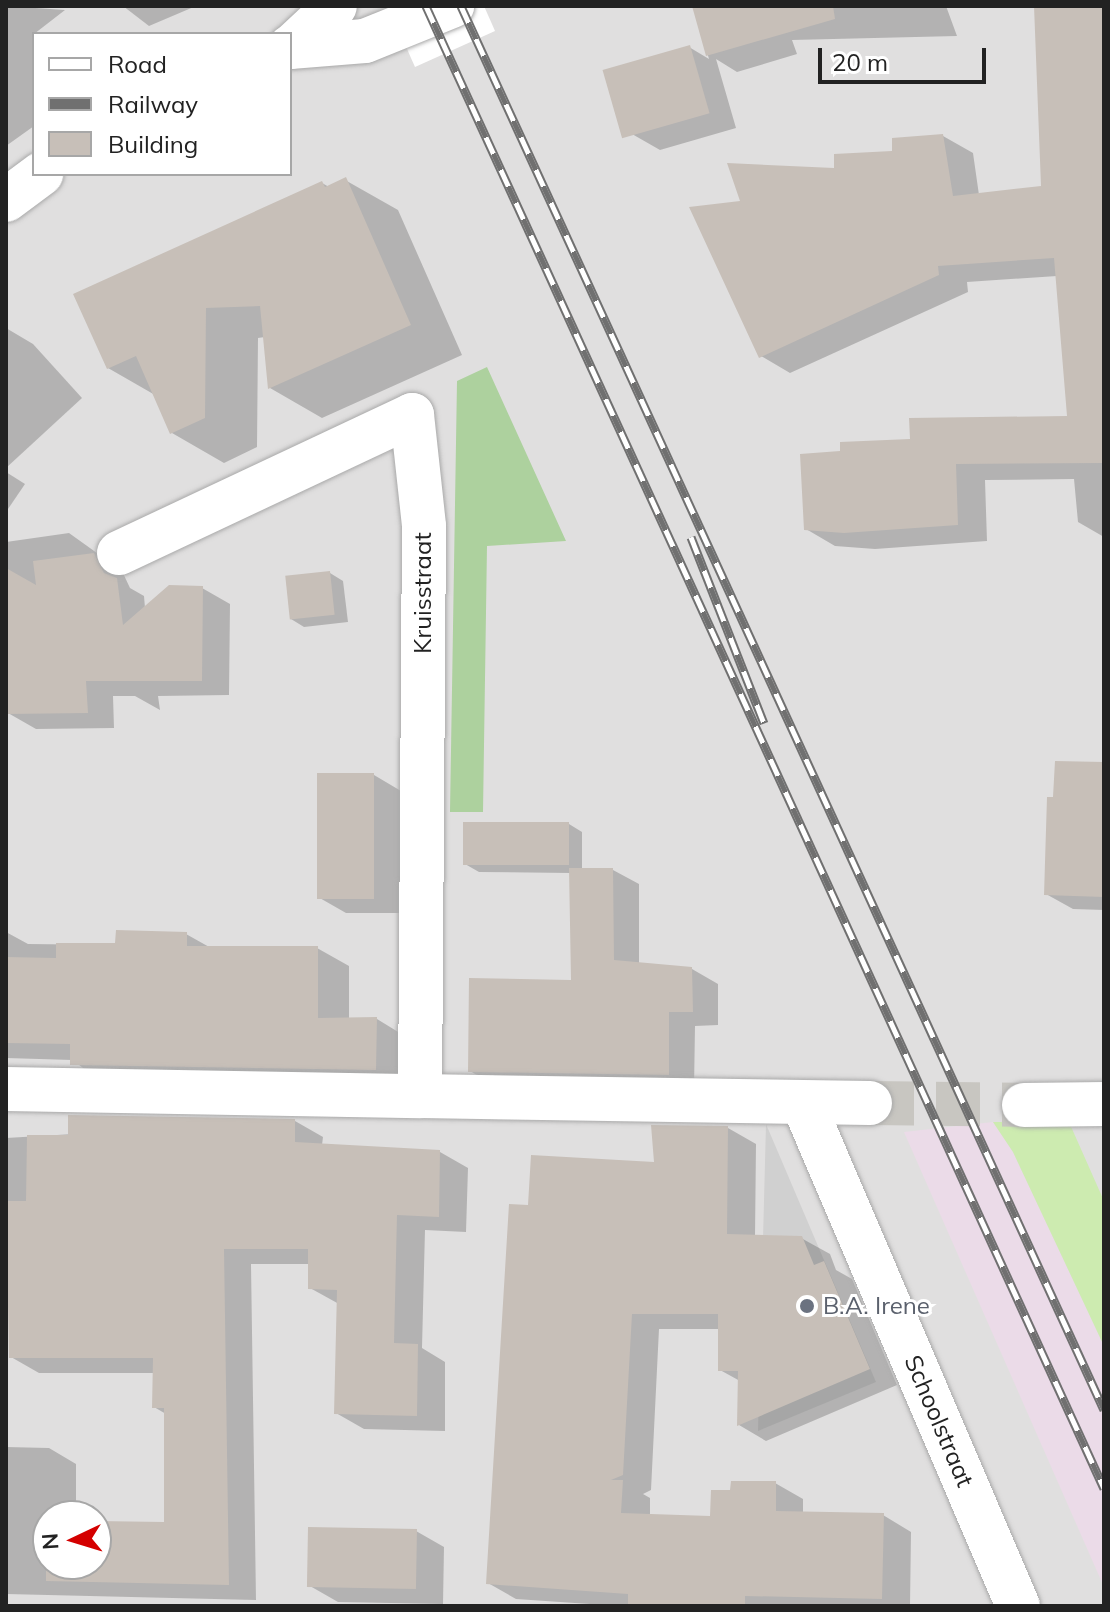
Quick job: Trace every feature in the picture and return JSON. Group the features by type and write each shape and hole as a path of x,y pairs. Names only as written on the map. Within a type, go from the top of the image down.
{"street":[{"path":"292,45 335,6"},
{"path":"292,47 365,41 452,6"},
{"path":"6,200 38,176"},
{"name":"Kruisstraat","path":"119,553 412,415 424,526 420,1096"},
{"path":"6,1089 870,1103"},
{"name":"Schoolstraat","path":"803,1103 1018,1606"},
{"path":"1024,1105 1104,1104"}],"shaded area":[{"path":"6,6 1104,6 1104,1606 6,1606"},
{"path":"993,1122 1013,1152 1104,1346 1104,1587 904,1132"},
{"path":"766,1124 876,1382 758,1431"}],"green space":[{"path":"487,367 566,541 487,546 483,812 450,812 457,381"},
{"path":"993,1122 1069,1122 1104,1201 1104,1346 1013,1152"}],"pier":[{"path":"388,6 484,6 495,31 415,67"}],"building":[{"path":"692,6 833,6 835,19 706,56"},
{"path":"1034,6 1104,6 1104,463 956,464 958,525 844,533 804,530 800,454 840,451 840,442 910,439 909,418 1067,416 1054,258 938,266 939,275 759,358 689,207 740,201 727,163 834,168 834,154 892,151 892,138 943,134 953,196 1041,186"},
{"path":"690,45 710,113 622,138 603,70"},
{"path":"346,177 411,325 268,389 260,306 206,308 205,418 170,434 136,356 107,369 73,294 322,181 325,187"},
{"path":"94,553 104,573 117,578 123,625 169,585 203,586 202,681 86,681 88,713 6,714 6,568 36,585 33,561"},
{"path":"330,571 335,615 290,619 285,576"},
{"path":"1055,761 1104,762 1104,897 1044,895 1047,797 1053,797"},
{"path":"317,773 374,773 374,899 317,899"},
{"path":"463,822 569,822 569,865 463,865"},
{"path":"569,868 613,868 614,960 692,967 693,1012 669,1012 669,1075 468,1072 469,978 571,980"},
{"path":"116,930 187,932 187,946 318,946 318,1018 377,1017 376,1070 70,1065 70,1044 6,1043 6,957 56,958 56,943 115,943"},
{"path":"68,1115 295,1119 295,1142 440,1150 439,1217 397,1215 394,1343 418,1344 417,1416 334,1414 337,1290 308,1289 308,1249 224,1249 229,1585 46,1581 112,1580 112,1521 164,1522 164,1408 152,1408 153,1358 9,1358 6,1201 26,1201 27,1135 68,1135"},
{"path":"651,1125 728,1126 727,1234 802,1236 814,1265 824,1261 870,1369 737,1426 738,1371 718,1371 718,1314 632,1314 623,1475 611,1480 623,1480 621,1513 710,1516 711,1490 730,1490 731,1481 776,1481 776,1511 884,1513 882,1599 745,1596 745,1606 628,1606 628,1594 486,1584 509,1204 528,1205 531,1155 654,1162"},
{"path":"308,1527 417,1529 416,1589 307,1587"}],"tunnel":[{"path":"870,1103 1024,1105"}],"railway":[{"path":"426,6 1104,1488"},
{"path":"461,6 1104,1410"},
{"path":"691,537 764,723"}],"place":[{"name":"B.A. Irene","path":"807,1306"}]}
